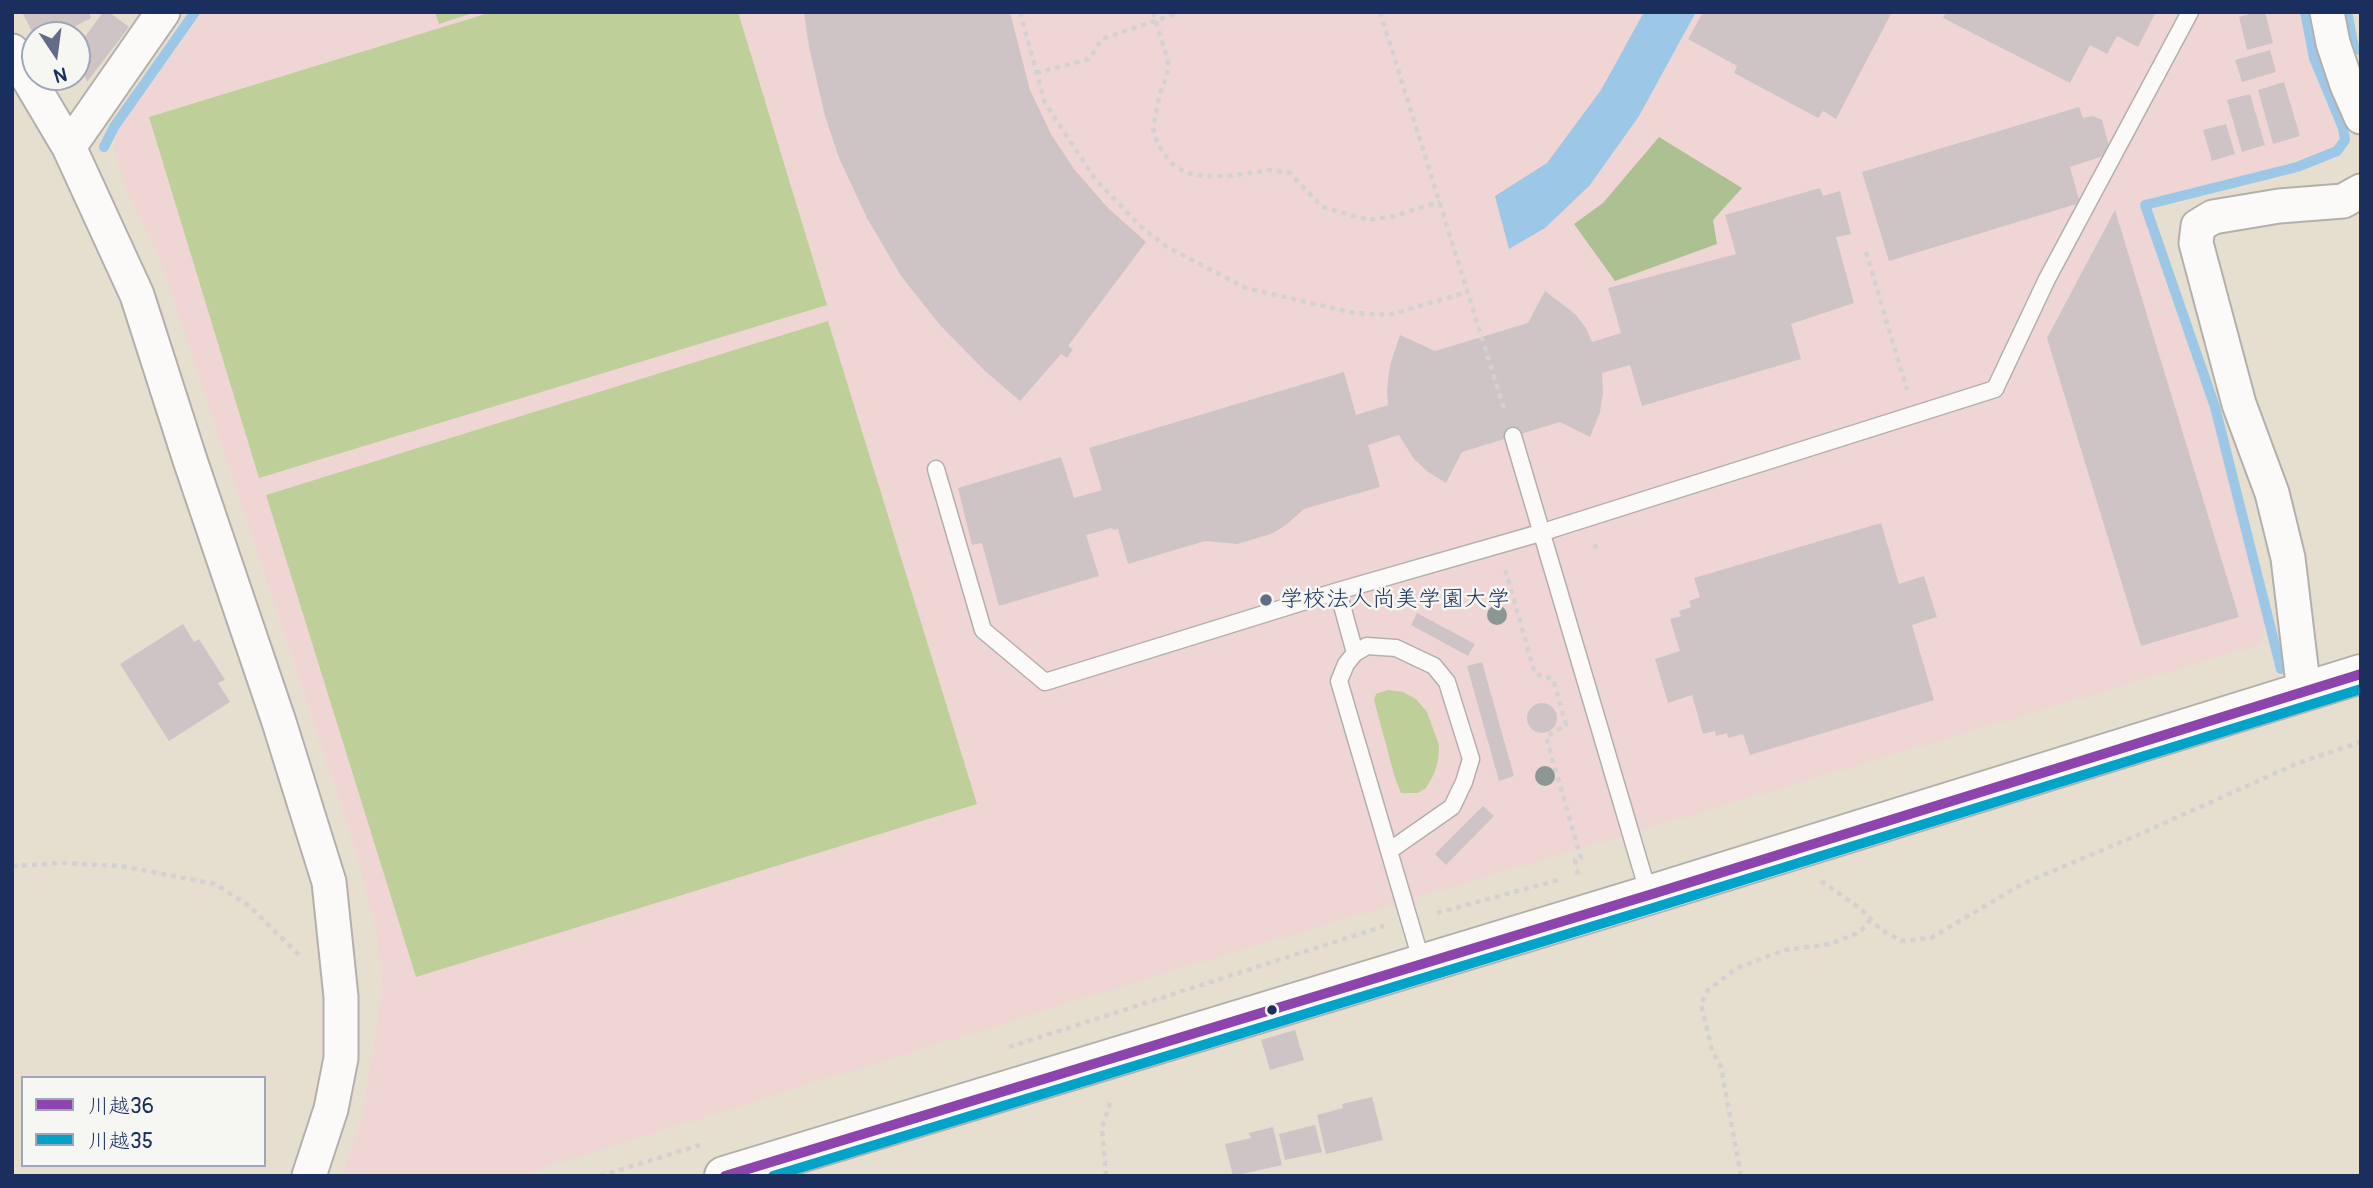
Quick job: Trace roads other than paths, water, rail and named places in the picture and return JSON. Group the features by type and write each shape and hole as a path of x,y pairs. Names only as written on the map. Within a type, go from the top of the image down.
{"street":[{"path":"69,147 163,12"},
{"path":"2327,12 2336,54 2361,117"},
{"path":"12,51 69,147 137,295 330,882 341,997 341,1058 331,1109 309,1176"},
{"path":"2304,692 2288,558 2272,493 2239,404 2196,243 2198,226 2213,217 2279,206 2343,201 2361,191"},
{"path":"724,1176 1785,853 2361,674"}],"lane":[{"path":"936,469 983,630 1045,682 1338,591 1540,533 1995,389 2047,279 2190,12"},
{"path":"1513,436 1648,895"},
{"path":"1338,591 1355,653"},
{"path":"1389,851 1452,807 1471,759 1447,682 1434,666 1396,648 1367,646 1355,653 1346,664 1339,681 1389,851 1422,963"}],"water":[{"path":"1644,12 1696,12 1639,116 1590,185 1545,228 1509,249 1495,196 1547,163 1601,90"}],"waterway":[{"path":"104,147 114,127 195,12"},
{"path":"2281,669 2215,407 2145,205 2297,167 2337,151 2345,140 2343,128 2314,58 2305,12"},
{"path":"2347,12 2354,47 2361,51"}],"place":[{"name":"学校法人尚美学園大学","path":"1266,600"}]}
